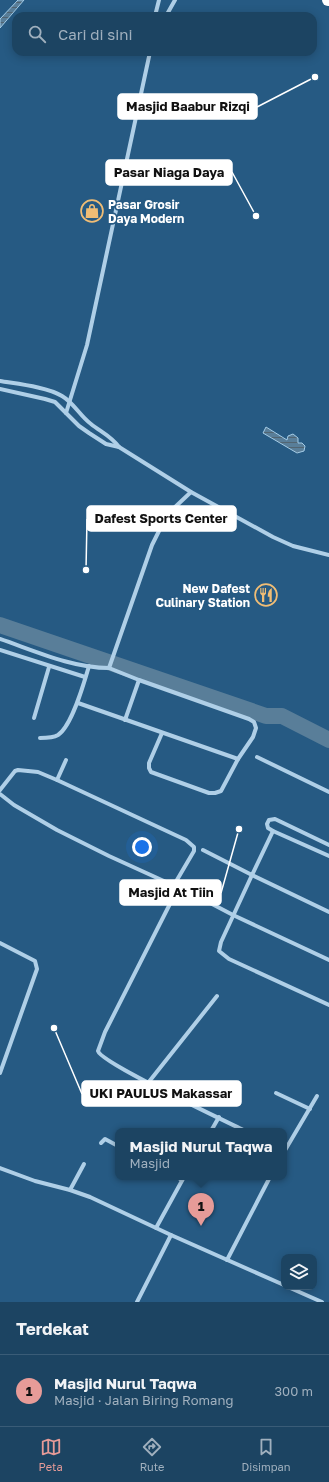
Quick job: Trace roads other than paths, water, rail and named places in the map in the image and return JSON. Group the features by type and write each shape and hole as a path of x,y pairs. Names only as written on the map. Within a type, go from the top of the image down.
{"street":[{"path":"156,12 159,0"},
{"path":"168,12 175,0"},
{"path":"66,413 87,345 149,56"},
{"path":"0,381 49,391 62,396 70,402 91,424 112,438 119,447"},
{"path":"0,389 55,402 79,426 106,444 119,447 191,492 273,537 293,546 329,555"},
{"path":"110,666 152,545 172,509 191,492"},
{"path":"0,639 55,658 88,666 110,666 139,680 249,719 254,722 256,728 253,737 238,759 221,791 215,793 209,793 151,772 149,763 162,732"},
{"path":"0,650 85,677"},
{"path":"40,738 52,738 63,731 78,703 88,666"},
{"path":"34,718 50,667"},
{"path":"125,720 139,680"},
{"path":"78,703 238,759"},
{"path":"257,757 329,792"},
{"path":"57,780 66,760"},
{"path":"0,790 15,771 38,772 186,840 194,847 194,850 174,885"},
{"path":"0,794 14,805 57,830 177,887 177,890 105,1032 98,1051 99,1054 106,1059 148,1083 239,1128"},
{"path":"329,845 275,819 269,820 267,824 268,828 273,831 329,856"},
{"path":"273,831 233,915 221,942 219,951 222,955 229,959 329,1005"},
{"path":"203,850 329,912"},
{"path":"192,894 329,960"},
{"path":"0,943 35,961 37,969 0,1073"},
{"path":"148,1083 217,996"},
{"path":"276,1093 310,1109"},
{"path":"287,1147 318,1096"},
{"path":"213,1128 219,1117"},
{"path":"101,1143 105,1139 115,1144"},
{"path":"70,1190 84,1164"},
{"path":"0,1168 35,1181 90,1197 281,1284"},
{"path":"156,1228 182,1180"},
{"path":"227,1260 268,1180"},
{"path":"137,1302 171,1235"},
{"path":"295,1290 322,1302"}],"water":[{"path":"18,0 24,0 14,12 12,12 0,28 0,19"},
{"path":"266,427 287,440 288,436 293,434 298,438 298,443 302,443 305,446 304,451 297,453 263,433"}],"waterway":[{"path":"0,625 266,716 282,716 329,740"}],"place":[{"name":"Masjid Baabur Rizqi","path":"315,77"},
{"name":"Pasar Grosir Daya Modern","path":"92,211"},
{"name":"Pasar Niaga Daya","path":"256,216"},
{"name":"Dafest Sports Center","path":"86,570"},
{"name":"New Dafest Culinary Station","path":"266,595"},
{"name":"Masjid At Tiin","path":"239,829"},
{"name":"UKI PAULUS Makassar","path":"54,1028"},
{"name":"Masjid Nurul Taqwa","path":"201,1226"}]}
